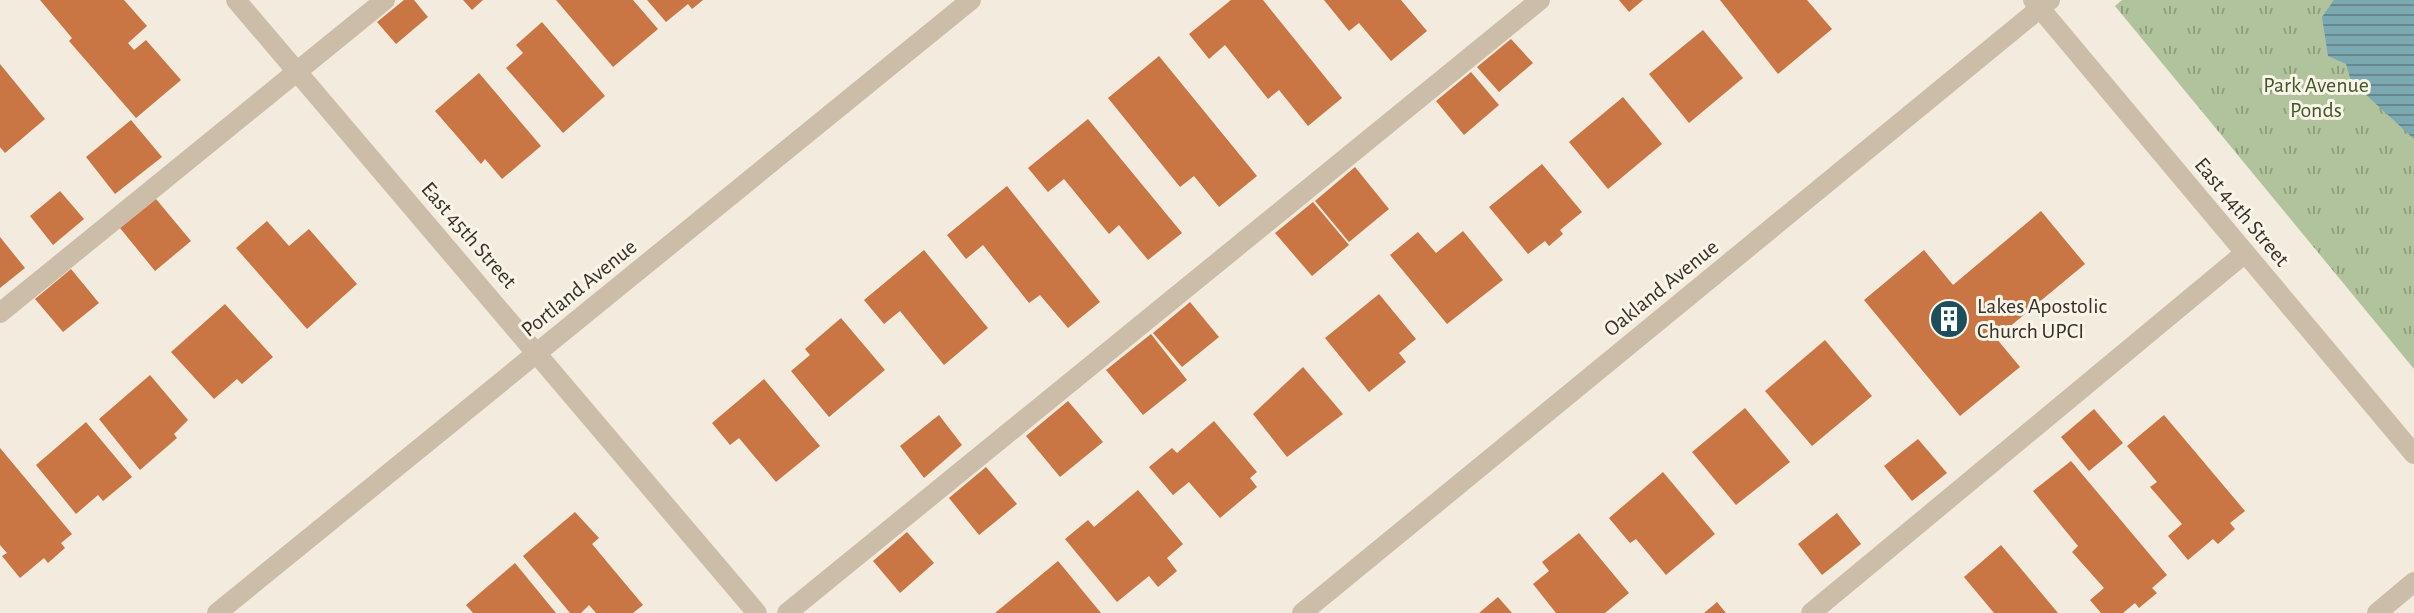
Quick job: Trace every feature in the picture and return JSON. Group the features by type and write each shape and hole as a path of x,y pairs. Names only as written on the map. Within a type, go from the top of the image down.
{"street":[{"name":"East 45th Street","path":"236,0 757,613"},
{"path":"0,313 385,0"},
{"name":"Portland Avenue","path":"217,613 971,0"},
{"path":"787,613 1540,0"},
{"name":"East 44th Street","path":"2041,3 2414,454"},
{"name":"Oakland Avenue","path":"1302,613 2041,3"},
{"path":"1811,613 2245,253"},
{"path":"2377,613 2414,582"}],"green space":[{"name":"Park Avenue Ponds","path":"2122,0 2414,0 2414,369 2115,6"}],"water":[{"path":"2334,0 2414,0 2414,139 2351,81 2346,64 2328,56 2322,17"}],"building":[{"path":"40,0 124,0 147,26 128,43 134,50 146,40 181,80 136,118 69,41 72,38"},
{"path":"404,0 414,0 428,17 396,44 377,22"},
{"path":"463,0 483,0 472,10"},
{"path":"556,0 633,0 658,29 613,67"},
{"path":"647,0 703,0 692,9 688,4 666,22"},
{"path":"1231,0 1263,0 1342,98 1308,126 1279,90 1268,99 1225,45 1209,59 1189,34"},
{"path":"1324,0 1401,0 1427,31 1391,61 1359,23 1349,31"},
{"path":"1619,0 1643,0 1629,12"},
{"path":"1720,0 1807,0 1832,29 1778,74"},
{"path":"542,22 605,96 563,133 506,68 523,53 516,45"},
{"path":"1703,30 1743,78 1689,123 1649,74"},
{"path":"1511,39 1533,63 1499,92 1477,67"},
{"path":"1159,56 1257,176 1219,207 1194,176 1180,187 1108,98"},
{"path":"0,64 45,119 5,153 0,147"},
{"path":"1471,72 1499,105 1464,135 1436,101"},
{"path":"479,73 541,146 502,179 485,159 481,164 435,111"},
{"path":"1623,97 1662,144 1608,189 1569,142"},
{"path":"1088,119 1182,233 1148,260 1119,225 1109,234 1064,179 1048,192 1028,168"},
{"path":"131,120 162,157 115,194 86,157"},
{"path":"1542,164 1582,212 1560,230 1563,234 1549,246 1545,241 1528,254 1489,207"},
{"path":"1355,167 1389,209 1349,242 1315,201"},
{"path":"1007,186 1100,302 1068,328 1040,295 1029,303 983,245 966,259 947,235"},
{"path":"60,191 84,219 53,245 30,216"},
{"path":"156,199 191,241 155,271 120,228"},
{"path":"1313,202 1349,245 1312,276 1275,233"},
{"name":"Lakes Apostolic Church UPCI","path":"2041,211 2085,264 1996,338 2020,367 1960,416 1864,300 1924,250 1953,285"},
{"path":"267,221 289,246 309,229 357,284 307,329 236,248"},
{"path":"1463,231 1503,280 1447,324 1390,255 1418,232 1436,253"},
{"path":"0,237 25,268 0,288"},
{"path":"924,250 988,328 944,365 900,311 884,324 864,300"},
{"path":"71,269 99,303 63,332 35,299"},
{"path":"1379,294 1416,339 1399,353 1406,362 1369,392 1325,338"},
{"path":"1190,302 1219,337 1182,367 1153,333"},
{"path":"225,304 273,357 242,384 237,379 214,399 171,352"},
{"path":"841,318 885,370 829,417 791,371 810,355 805,349"},
{"path":"1151,334 1187,380 1143,415 1106,370"},
{"path":"1825,340 1872,396 1812,446 1765,391"},
{"path":"1303,367 1343,414 1287,457 1253,414"},
{"path":"150,375 188,420 174,434 177,438 140,470 99,419"},
{"path":"764,379 820,446 776,482 739,438 730,445 712,423"},
{"path":"1068,401 1103,442 1060,477 1026,436"},
{"path":"1745,408 1790,462 1736,505 1692,452"},
{"path":"2094,409 2123,443 2089,471 2061,437"},
{"path":"939,415 962,445 924,478 900,446"},
{"path":"2164,415 2245,511 2230,523 2235,529 2218,544 2213,539 2188,560 2168,536 2182,524 2150,487 2157,482 2127,446"},
{"path":"1214,421 1257,472 1250,478 1257,487 1220,518 1189,482 1173,495 1149,467 1172,448 1177,453"},
{"path":"86,422 132,477 103,501 98,495 76,514 36,465"},
{"path":"1918,439 1947,473 1912,501 1884,466"},
{"path":"0,448 72,534 61,543 65,548 48,563 44,558 20,578 2,556 7,553 0,545"},
{"path":"2071,461 2167,575 2152,588 2157,593 2139,608 2135,603 2123,613 2101,613 2090,600 2104,588 2072,552 2078,546 2033,491"},
{"path":"986,467 1017,504 979,535 949,498"},
{"path":"1663,472 1715,534 1666,575 1636,539 1630,543 1609,518"},
{"path":"1138,490 1183,544 1167,558 1177,571 1158,587 1149,576 1117,602 1065,539 1088,520 1094,527"},
{"path":"575,512 599,538 592,544 643,605 633,613 596,613 589,605 581,613 570,613 523,556"},
{"path":"1837,513 1861,544 1822,575 1798,544"},
{"path":"907,532 934,563 900,593 873,561"},
{"path":"1579,533 1629,593 1605,613 1556,613 1533,584 1549,571 1542,562"},
{"path":"2001,545 2058,613 1994,613 1964,577"},
{"path":"1058,561 1101,613 995,613"},
{"path":"515,563 556,613 473,613 466,605"},
{"path":"1498,597 1512,613 1479,613"},
{"path":"1717,602 1726,613 1704,613"}],"place":[{"name":"Lakes Apostolic Church UPCI","path":"1949,319"}]}
